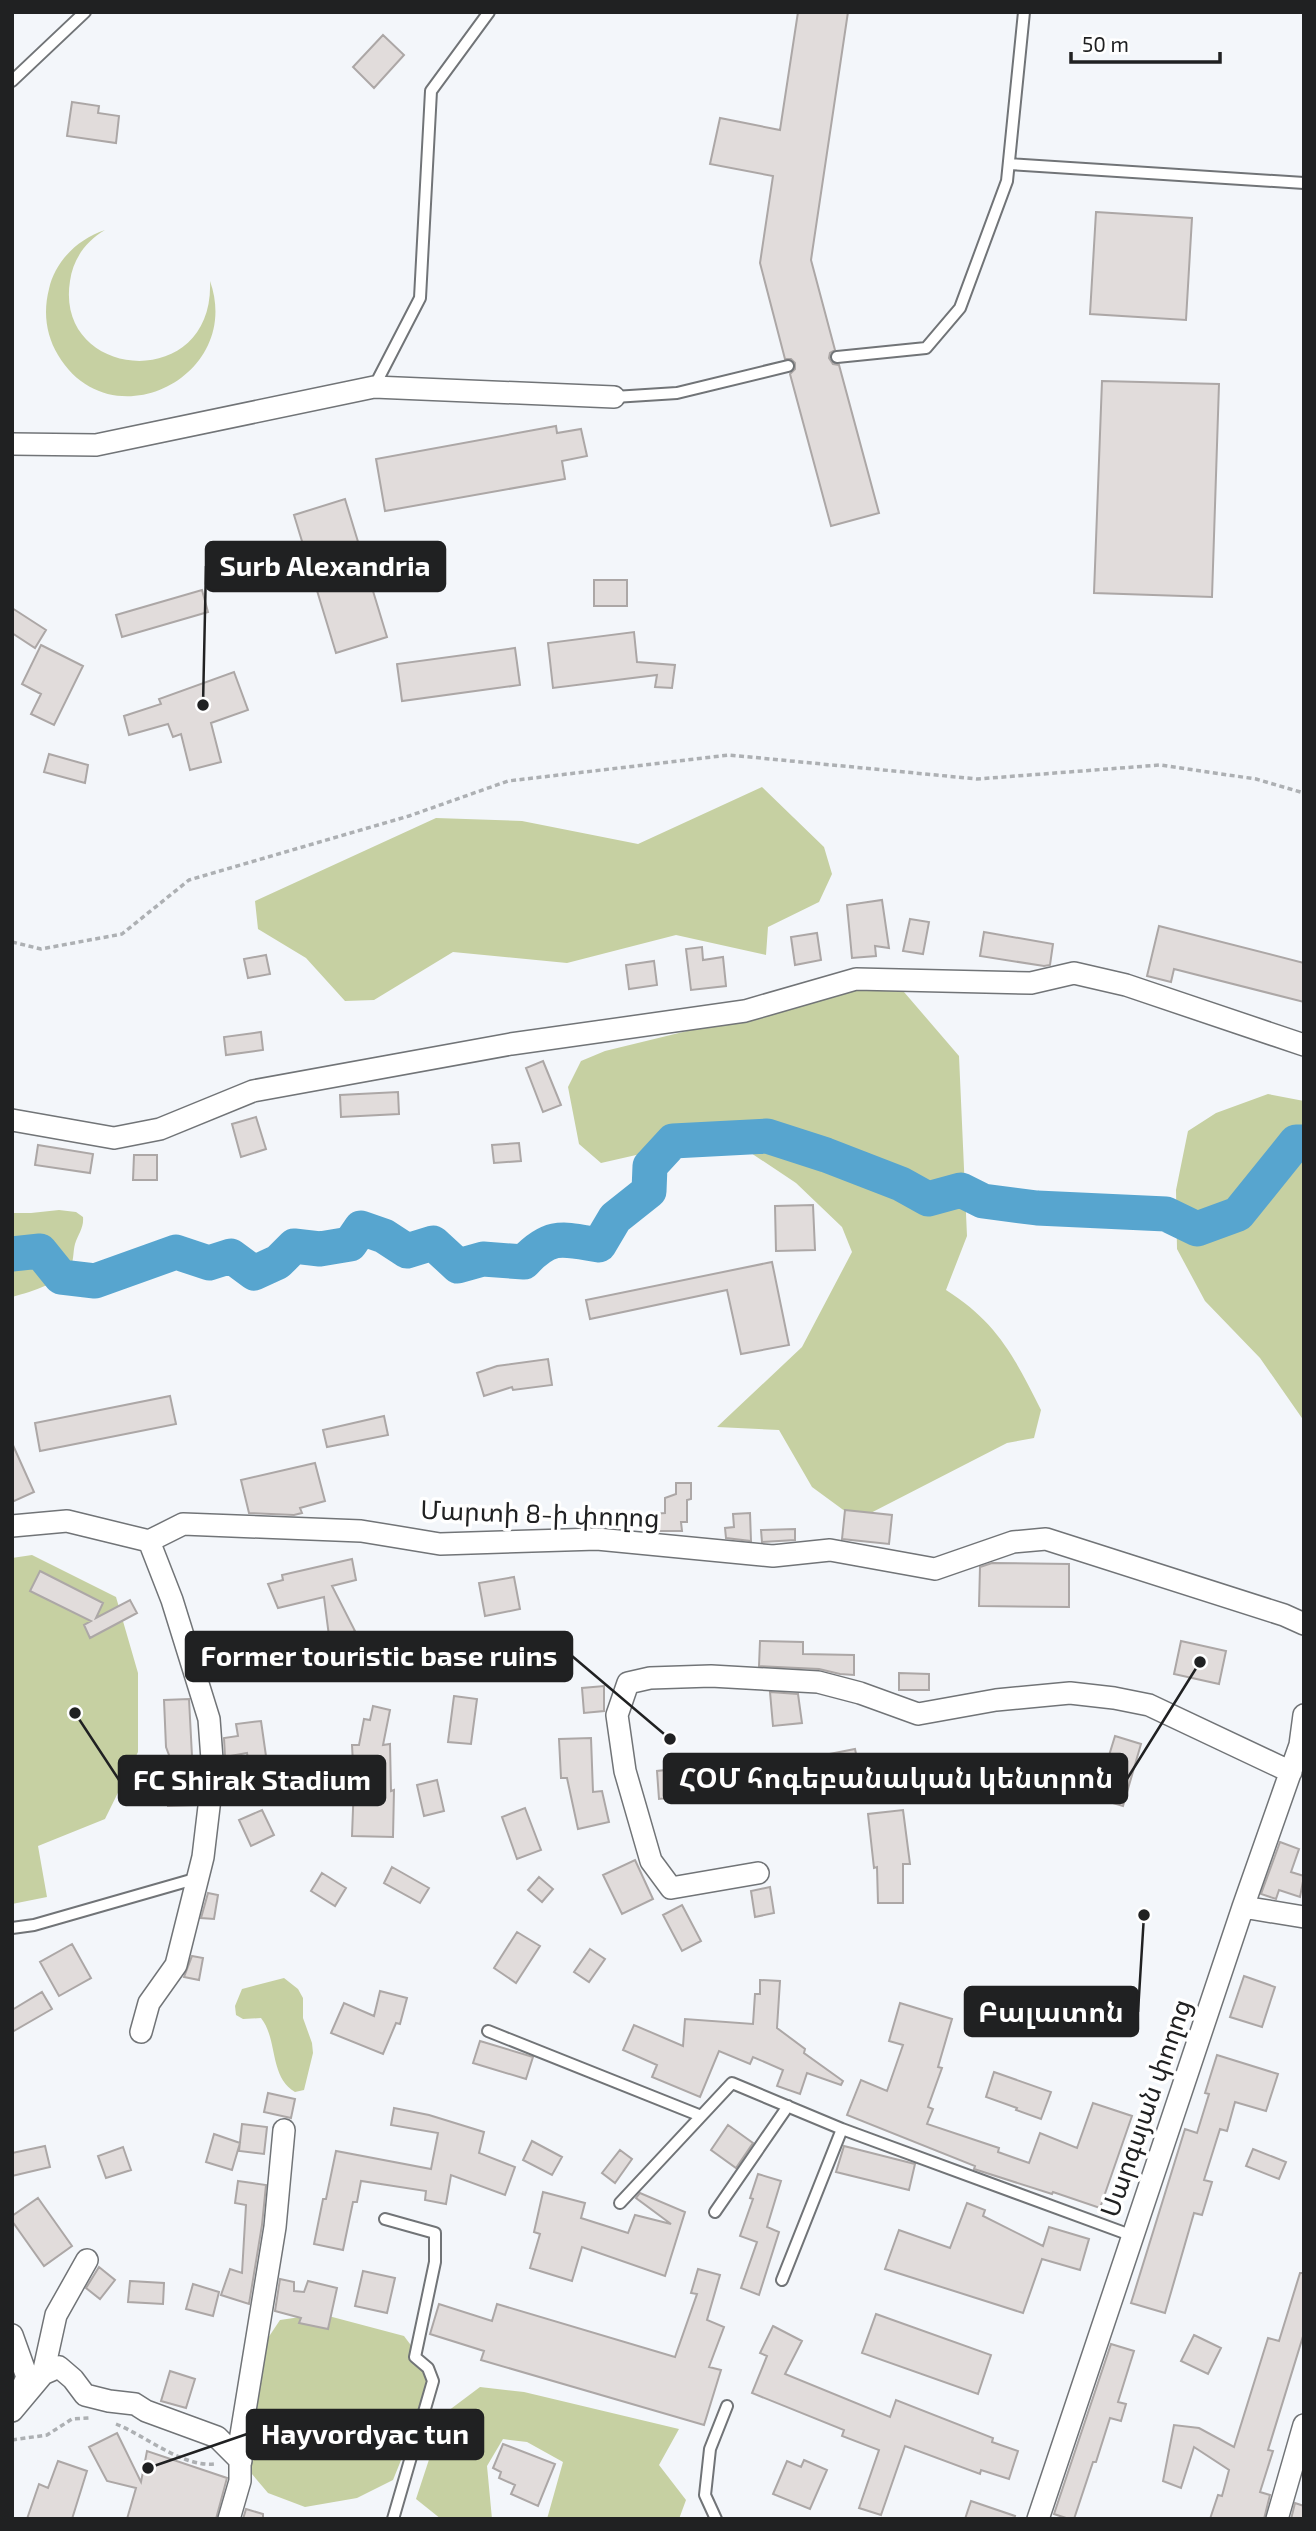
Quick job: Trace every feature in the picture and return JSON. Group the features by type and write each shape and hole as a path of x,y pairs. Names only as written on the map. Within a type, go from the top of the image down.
{"street":[{"path":"12,444 96,445 374,387 614,397"},
{"path":"12,1120 114,1138 160,1129 253,1091 511,1044 745,1011 856,979 1031,983 1074,973 1126,985 1304,1045"},
{"path":"12,1526 67,1521 149,1541 172,1600 209,1718 213,1773 203,1857 176,1965 149,2003 141,2032"},
{"name":"Մարտի 8-ի փողոց","path":"149,1541 183,1524 362,1531 440,1544 597,1539 774,1556 830,1550 935,1569 1013,1542 1046,1539 1284,1615 1304,1624"},
{"path":"758,1872 671,1888 651,1861 625,1771 617,1715 628,1682 650,1678 711,1676 818,1682 860,1693 918,1714 996,1700 1070,1693 1149,1705 1291,1772"},
{"name":"Սարգսյան փողոց","path":"1038,2519 1300,1745 1304,1715"},
{"path":"1243,1907 1304,1917"},
{"path":"229,2519 240,2481 240,2441 275,2227 284,2130"},
{"path":"43,2374 57,2315 87,2260"},
{"path":"12,2335 27,2377 12,2411"},
{"path":"12,2411 43,2374 59,2367 85,2395 135,2404 146,2411 217,2437 241,2461"},
{"path":"1277,2519 1304,2425"}],"lane":[{"path":"12,81 85,12"},
{"path":"374,387 420,298 431,91 489,12"},
{"path":"837,357 926,348 960,308 1007,181 1024,12"},
{"path":"1009,164 1304,183"},
{"path":"614,397 677,393 788,366"},
{"path":"12,1928 34,1925 198,1878"},
{"path":"488,2031 701,2116"},
{"path":"621,2203 732,2082 842,2129 1133,2236"},
{"path":"715,2212 788,2106"},
{"path":"782,2280 842,2129"},
{"path":"385,2219 435,2233 435,2262 415,2357 428,2368 433,2381 393,2519"},
{"path":"716,2519 705,2495 710,2449 727,2406"}],"path":[{"path":"12,942 41,948 122,934 189,880 409,816 508,781 729,755 977,779 1160,765 1255,779 1304,793"},
{"path":"12,2440 47,2435 72,2418 91,2418"},
{"path":"112,2422 136,2432 159,2448 204,2465 241,2461"}],"green space":[{"path":"105,230 82,251 74,265 70,281 72,314 86,339 109,355 136,361 164,357 188,343 205,318 210,281 215,315 208,345 191,370 166,387 138,396 108,394 81,381 58,355 48,331 47,298 56,269 77,245"},
{"path":"762,787 824,847 832,874 819,902 768,927 766,955 676,935 567,963 453,952 374,1000 345,1001 306,958 258,929 255,901 436,818 522,821 638,844"},
{"path":"880,984 904,992 959,1056 967,1236 946,1290 964,1302 992,1328 1013,1358 1041,1410 1034,1438 1007,1443 857,1520 812,1487 779,1430 717,1427 802,1347 852,1252 842,1227 796,1183 724,1135 601,1163 579,1144 568,1087 581,1061 605,1051"},
{"path":"1268,1094 1304,1101 1304,1421 1260,1358 1205,1301 1177,1249 1176,1190 1188,1131 1216,1113"},
{"path":"59,1210 76,1212 83,1217 71,1266 54,1282 12,1297 12,1213"},
{"path":"32,1555 116,1597 138,1673 138,1752 105,1819 38,1846 47,1897 12,1904 12,1558"},
{"path":"284,1978 298,1989 303,1998 303,2018 313,2053 304,2090 295,2092 281,2077 270,2036 261,2018 243,2019 236,2015 235,2006 242,1989"},
{"path":"321,2314 404,2336 428,2368 433,2381 393,2480 357,2498 305,2507 268,2493 241,2461 256,2442 252,2362 280,2320"},
{"path":"480,2387 524,2392 679,2429 659,2465 686,2500 679,2519 547,2519 563,2462 527,2442 503,2439 487,2466 492,2519 441,2519 416,2499 444,2414"}],"building":[{"path":"798,12 848,12 811,260 835,350 830,353 829,358 833,364 839,365 879,513 831,526 790,374 795,369 795,363 791,359 785,359 760,263 773,176 710,164 720,118 780,130"},
{"path":"383,35 404,55 374,88 353,67"},
{"path":"72,102 99,106 98,113 119,116 116,143 67,136"},
{"path":"1096,212 1192,218 1186,320 1090,314"},
{"path":"1102,381 1219,384 1212,597 1094,593"},
{"path":"556,426 557,433 581,429 587,456 562,461 565,479 385,511 376,459"},
{"path":"345,499 387,637 336,653 294,515"},
{"path":"594,580 627,580 627,606 594,606"},
{"path":"202,590 208,612 122,637 116,615"},
{"path":"12,608 46,630 35,648 12,633"},
{"path":"634,632 637,662 675,665 672,688 655,687 657,675 553,688 548,643"},
{"path":"41,645 83,666 54,725 31,714 41,694 22,684"},
{"path":"515,648 520,685 402,701 397,664"},
{"path":"234,672 248,710 211,723 221,762 190,770 181,734 173,737 168,724 129,735 124,716 161,704 159,699"},
{"path":"49,754 88,765 85,783 44,772"},
{"path":"882,900 889,948 875,946 876,956 852,958 847,905"},
{"path":"910,919 929,922 923,954 903,951"},
{"path":"1159,926 1304,963 1304,1002 1174,969 1171,982 1147,976"},
{"path":"984,932 1053,944 1050,965 980,956"},
{"path":"817,933 821,960 795,965 791,937"},
{"path":"702,947 703,960 723,957 726,986 691,990 686,949"},
{"path":"266,955 270,974 248,978 244,959"},
{"path":"654,961 657,985 629,989 626,965"},
{"path":"261,1032 263,1050 226,1055 224,1037"},
{"path":"543,1061 561,1105 543,1112 526,1068"},
{"path":"398,1092 399,1114 341,1117 340,1095"},
{"path":"256,1117 266,1149 241,1157 232,1124"},
{"path":"519,1143 521,1161 494,1163 492,1145"},
{"path":"38,1145 93,1154 90,1173 35,1165"},
{"path":"134,1155 157,1155 157,1180 133,1180"},
{"path":"813,1205 815,1250 776,1251 775,1206"},
{"path":"772,1262 789,1345 741,1354 727,1290 590,1319 586,1300"},
{"path":"548,1359 552,1385 513,1390 512,1387 484,1396 477,1373 497,1366"},
{"path":"170,1396 176,1424 40,1451 35,1423"},
{"path":"384,1416 388,1435 327,1447 323,1430"},
{"path":"12,1443 34,1492 12,1502"},
{"path":"315,1463 325,1501 300,1508 302,1513 294,1515 249,1513 241,1480"},
{"path":"676,1483 691,1483 691,1499 687,1500 687,1522 681,1522 682,1531 651,1531 650,1514 665,1513 665,1498 676,1494"},
{"path":"845,1510 892,1515 889,1544 842,1539"},
{"path":"750,1513 751,1541 726,1538 725,1528 734,1527 733,1514"},
{"path":"795,1529 795,1540 762,1542 761,1530"},
{"path":"352,1559 356,1580 332,1586 355,1631 330,1644 324,1597 278,1608 268,1584 283,1580 282,1575"},
{"path":"992,1563 1069,1564 1069,1607 979,1606 980,1567"},
{"path":"40,1571 103,1603 96,1618 130,1600 137,1613 90,1638 84,1625 91,1621 30,1591"},
{"path":"514,1577 520,1609 485,1616 479,1583"},
{"path":"760,1641 803,1642 803,1654 854,1655 854,1675 819,1669 759,1666"},
{"path":"1181,1641 1226,1651 1219,1684 1174,1674"},
{"path":"899,1673 929,1674 929,1690 899,1690"},
{"path":"604,1686 604,1711 584,1713 582,1688"},
{"path":"770,1692 798,1694 802,1723 773,1726"},
{"path":"454,1696 477,1699 471,1744 448,1742"},
{"path":"189,1699 192,1756 172,1763 166,1747 164,1700"},
{"path":"373,1706 390,1710 383,1745 390,1744 391,1791 394,1790 393,1837 352,1836 352,1745 359,1745 364,1719 370,1720"},
{"path":"261,1721 267,1763 249,1766 247,1753 225,1757 224,1738 238,1736 236,1724"},
{"path":"1115,1736 1141,1744 1123,1806 1096,1798"},
{"path":"591,1738 593,1792 602,1791 609,1822 578,1829 567,1778 561,1778 559,1739"},
{"path":"855,1749 861,1777 820,1785 814,1757"},
{"path":"692,1767 695,1795 659,1799 657,1771"},
{"path":"437,1780 444,1811 424,1816 417,1785"},
{"path":"195,1784 196,1805 168,1806 167,1785"},
{"path":"525,1808 541,1850 517,1859 502,1817"},
{"path":"262,1810 274,1835 251,1846 239,1820"},
{"path":"903,1810 910,1864 903,1864 903,1903 878,1903 877,1867 874,1868 868,1814"},
{"path":"1280,1842 1299,1849 1291,1872 1304,1876 1300,1897 1279,1890 1276,1899 1261,1894"},
{"path":"635,1860 653,1899 622,1914 603,1875"},
{"path":"392,1867 429,1888 420,1903 384,1883"},
{"path":"322,1873 346,1888 335,1906 311,1891"},
{"path":"539,1877 553,1889 542,1902 528,1890"},
{"path":"770,1887 774,1913 755,1917 751,1891"},
{"path":"208,1893 218,1895 214,1919 201,1918"},
{"path":"682,1905 701,1941 682,1951 663,1915"},
{"path":"517,1932 540,1946 516,1983 494,1968"},
{"path":"72,1944 91,1978 59,1996 40,1962"},
{"path":"590,1949 605,1959 589,1982 574,1972"},
{"path":"192,1956 203,1958 199,1980 184,1977"},
{"path":"1244,1976 1275,1987 1262,2027 1230,2017"},
{"path":"760,1980 780,1981 777,2028 805,2049 804,2053 843,2081 841,2085 807,2073 800,2094 777,2086 783,2070 753,2057 750,2064 719,2051 700,2097 652,2077 657,2065 623,2050 634,2025 683,2046 685,2019 753,2024 755,1994 760,1994"},
{"path":"380,1991 407,1998 400,2024 396,2023 383,2054 331,2033 344,2003 374,2016"},
{"path":"42,1992 52,2009 12,2032 12,2010"},
{"path":"900,2003 952,2019 938,2067 942,2068 928,2107 933,2109 927,2124 999,2148 998,2152 1029,2163 1040,2133 1077,2148 1093,2103 1132,2116 1100,2208 974,2169 975,2166 847,2115 861,2080 887,2091 903,2045 889,2041"},
{"path":"480,2041 533,2057 526,2079 473,2063"},
{"path":"1217,2055 1278,2074 1266,2111 1235,2102 1227,2131 1220,2129 1204,2180 1212,2182 1202,2215 1194,2213 1165,2313 1131,2303 1185,2129 1197,2133 1209,2094 1205,2093"},
{"path":"994,2072 1051,2092 1041,2119 986,2097"},
{"path":"268,2093 295,2099 291,2118 264,2112"},
{"path":"394,2108 429,2115 484,2132 479,2153 515,2167 505,2195 451,2175 446,2204 425,2200 426,2191 361,2181 357,2202 353,2202 343,2250 314,2244 336,2151 431,2169 438,2133 391,2125"},
{"path":"242,2124 267,2127 264,2154 239,2151"},
{"path":"728,2125 753,2143 736,2168 711,2150"},
{"path":"214,2134 240,2143 232,2170 206,2162"},
{"path":"532,2141 562,2157 552,2175 523,2160"},
{"path":"45,2146 50,2167 12,2176 12,2153"},
{"path":"844,2146 915,2164 909,2190 836,2172"},
{"path":"123,2147 131,2170 106,2178 98,2156"},
{"path":"1253,2149 1286,2162 1279,2179 1246,2166"},
{"path":"620,2150 632,2159 615,2183 602,2173"},
{"path":"758,2174 781,2181 767,2227 779,2232 759,2295 741,2288 757,2242 740,2236 753,2199 750,2198"},
{"path":"238,2181 266,2185 249,2304 221,2295 230,2269 242,2273 246,2205 235,2203"},
{"path":"543,2192 585,2203 581,2218 628,2233 635,2215 671,2224 636,2198 640,2193 685,2212 665,2276 582,2247 572,2281 530,2268 540,2234 534,2232"},
{"path":"38,2198 72,2246 44,2266 12,2221 12,2216"},
{"path":"967,2203 985,2210 983,2216 1043,2246 1049,2227 1089,2239 1080,2270 1042,2259 1023,2313 885,2269 899,2230 950,2248"},
{"path":"99,2267 115,2280 100,2299 86,2288"},
{"path":"698,2269 720,2275 707,2320 724,2327 709,2367 721,2370 704,2425 481,2360 484,2351 430,2334 439,2304 492,2321 497,2304 675,2357 697,2294 691,2293"},
{"path":"363,2271 395,2278 387,2313 355,2306"},
{"path":"1300,2273 1304,2273 1304,2333 1268,2450 1273,2451 1260,2492 1270,2495 1264,2519 1210,2519 1218,2495 1222,2496 1229,2470 1194,2447 1181,2488 1163,2481 1174,2425 1199,2428 1234,2447 1268,2338 1279,2341"},
{"path":"280,2279 294,2282 294,2291 304,2292 308,2281 337,2288 328,2329 299,2323 301,2318 275,2311"},
{"path":"130,2281 164,2283 163,2304 128,2302"},
{"path":"193,2284 219,2292 213,2316 186,2309"},
{"path":"876,2314 991,2355 978,2394 862,2353"},
{"path":"773,2326 802,2341 785,2374 890,2417 896,2400 993,2438 992,2442 1018,2451 1009,2479 981,2470 980,2474 905,2446 881,2515 859,2508 879,2450 842,2436 844,2430 752,2393 767,2356 760,2353"},
{"path":"1194,2335 1221,2348 1208,2374 1181,2361"},
{"path":"1111,2344 1134,2351 1118,2402 1126,2404 1121,2421 1110,2418 1074,2519 1069,2519 1054,2514"},
{"path":"170,2371 195,2379 186,2408 161,2401"},
{"path":"117,2433 141,2482 147,2451 227,2478 216,2519 127,2519 136,2488 107,2481 89,2447"},
{"path":"503,2444 555,2464 538,2506 511,2494 515,2485 499,2478 501,2472 493,2468"},
{"path":"804,2460 827,2470 810,2509 773,2494 787,2461 801,2467"},
{"path":"58,2461 87,2471 72,2519 27,2519 39,2484 48,2488"},
{"path":"971,2501 1015,2516 1014,2519 965,2519"},
{"path":"1295,2503 1304,2506 1304,2519 1291,2519"},
{"path":"246,2509 263,2514 263,2519 243,2519"}],"waterway":[{"path":"12,1254 40,1251 61,1277 95,1281 176,1252 209,1263 231,1256 254,1273 278,1262 294,1246 320,1249 350,1244 361,1228 384,1236 407,1251 433,1243 458,1266 483,1259 524,1262 542,1246 558,1240 599,1245 615,1218 649,1191 650,1166 673,1141 767,1136 901,1184 928,1199 961,1190 983,1201 1037,1208 1166,1214 1197,1229 1238,1214 1296,1142 1304,1142"}],"place":[{"name":"Surb Alexandria","path":"203,705"},
{"name":"ՀՕՄ հոգեբանական կենտրոն","path":"1200,1662"},
{"name":"FC Shirak Stadium","path":"75,1713"},
{"name":"Former touristic base ruins","path":"670,1739"},
{"name":"Բալատոն","path":"1144,1915"},
{"name":"Hayvordyac tun","path":"148,2468"}]}
